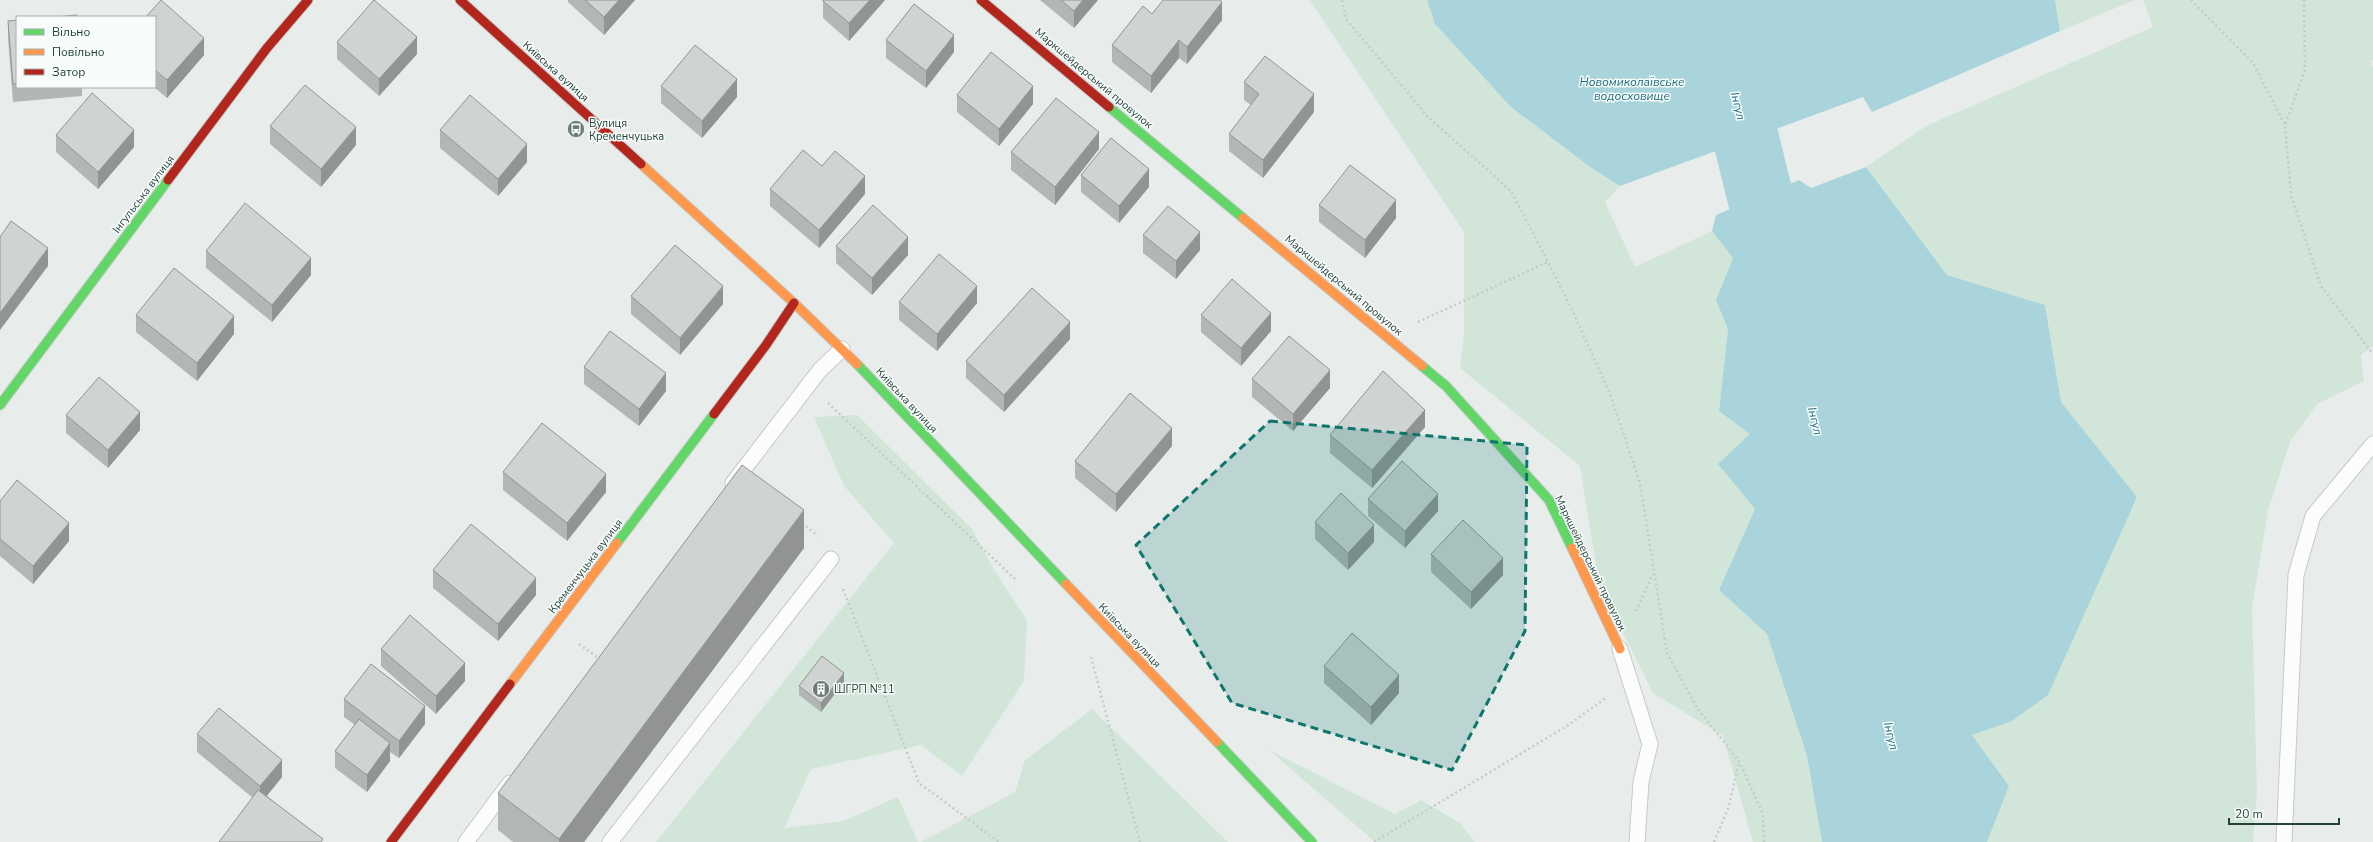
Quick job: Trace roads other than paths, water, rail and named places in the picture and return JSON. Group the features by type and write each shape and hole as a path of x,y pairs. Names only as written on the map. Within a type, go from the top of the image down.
{"street":[{"name":"Інгульська вулиця","path":"0,405 262,55 308,0"},
{"name":"Київська вулиця","path":"460,0 794,303 842,349 1312,842"},
{"name":"Маркшейдерський провулок","path":"981,0 1446,386 1549,500 1620,649"},
{"name":"Кременчуцька вулиця","path":"392,842 770,340 794,303"}],"lane":[{"path":"722,498 820,370 842,349"},
{"path":"2284,842 2296,575 2313,516 2373,444"},
{"path":"610,842 831,559"},
{"path":"1620,649 1650,744 1641,782 1637,842"},
{"path":"466,842 517,774"}],"water":[{"name":"Новомиколаївське водосховище","path":"1427,0 2055,0 2060,31 1872,112 1863,97 1620,186 1590,167 1511,107 1435,24"},
{"path":"1866,167 1947,275 2045,305 2061,402 2137,497 2048,695 2012,721 1972,735 2009,786 1987,842 1822,842 1807,756 1767,634 1719,590 1755,509 1718,464 1750,434 1719,411 1728,329 1716,300 1733,258 1712,231 1716,215 1799,180 1811,188"}],"waterway":[{"name":"Інгул","path":"1712,0 1782,286"}],"place":[{"name":"Вулиця Кременчуцька","path":"576,129"},
{"name":"ШГРП №11","path":"821,689"}]}
